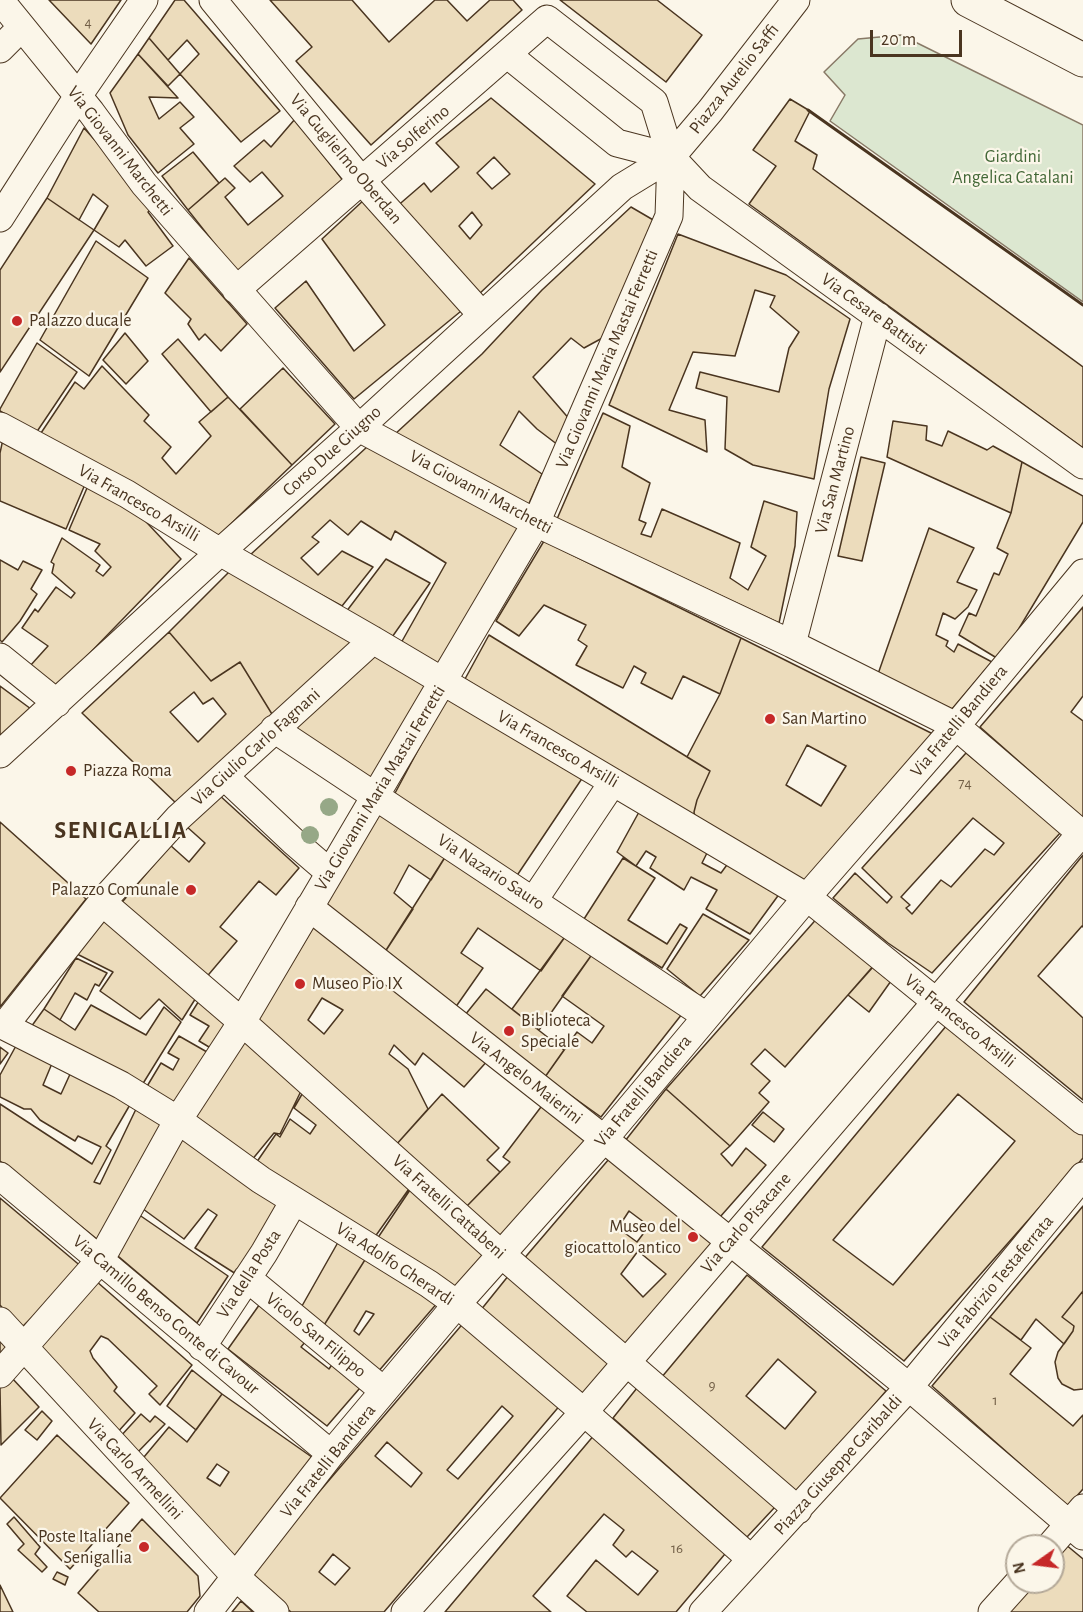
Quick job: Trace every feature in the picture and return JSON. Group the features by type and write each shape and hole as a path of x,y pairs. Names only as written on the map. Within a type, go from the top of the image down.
{"main road":[{"path":"968,0 1083,60"}],"street":[{"name":"Via Giovanni Marchetti","path":"0,0 78,96 144,184 359,428 536,523 792,644 956,726 1082,833"},
{"path":"0,218 78,96 144,0"},
{"name":"Via Guglielmo Oberdan","path":"213,0 361,180 482,315"},
{"name":"Piazza Aurelio Saffi","path":"671,157 717,103 796,0"},
{"name":"Piazza Aurelio Saffi","path":"508,55 547,19 654,102 671,157"},
{"path":"0,49 22,27"},
{"path":"508,55 617,143 671,157"},
{"name":"Via Solferino","path":"236,290 508,55"},
{"name":"Corso Due Giugno","path":"0,754 622,187 671,157"},
{"name":"Via Cesare Battisti","path":"671,157 700,188 1083,465"},
{"name":"Via Giovanni Maria Mastai Ferretti","path":"0,1374 101,1259 178,1120 242,1022 536,523 669,216 671,157"},
{"name":"Via San Martino","path":"792,644 878,316"},
{"name":"Via Francesco Arsilli","path":"1,429 127,494 220,552 807,897 1083,1121"},
{"name":"Via Fratelli Bandiera","path":"208,1612 331,1454 457,1304 604,1138 807,897 956,726 1083,573"},
{"name":"Via Giulio Carlo Fagnani","path":"2,1024 102,902 178,818 373,640"},
{"path":"0,657 57,703"},
{"name":"Via Nazario Sauro","path":"274,729 706,1016"},
{"path":"224,776 329,872"},
{"path":"534,900 613,782"},
{"name":"Via Carlo Pisacane","path":"405,1612 584,1412 1082,833"},
{"name":"Via Fratelli Cattabeni","path":"102,902 242,1022 501,1254 798,1510"},
{"name":"Via Angelo Maierini","path":"309,907 604,1138 909,1387"},
{"name":"Via Adolfo Gherardi","path":"2,1024 121,1085 178,1120 261,1180 429,1284 457,1304 584,1412 751,1559"},
{"name":"Via Camillo Benso Conte di Cavour","path":"0,1176 331,1454"},
{"name":"Via Fabrizio Testaferrata","path":"909,1387 1083,1176"},
{"name":"Via della Posta","path":"202,1347 294,1201"},
{"name":"Vicolo San Filippo","path":"247,1278 384,1391"},
{"name":"Via Carlo Armellini","path":"0,1321 236,1577 275,1612"},
{"name":"Piazza Giuseppe Garibaldi","path":"703,1612 909,1387 1078,1523 1065,1534"},
{"path":"992,1612 1008,1594"}],"green space":[{"name":"Giardini Angelica Catalani","path":"901,35 1083,125 1083,302 830,121 845,95 824,72 858,39"}],"building":[{"path":"49,0 121,0 91,44"},
{"path":"175,0 184,0 280,111 241,142 180,74 199,54 187,40 168,60 149,38"},
{"path":"270,0 352,0 389,42 435,0 447,0 467,21 490,0 513,0 522,10 371,145 296,61 312,47"},
{"path":"560,0 657,0 702,35 666,82"},
{"path":"149,38 180,74 168,86 138,54"},
{"path":"138,54 178,98 149,97 159,119 180,102 194,117 180,128 194,144 158,173 128,135 110,93"},
{"path":"491,98 595,184 477,296 395,208 424,183 431,192 459,167 436,143","holes":["494,157 510,174 492,189 477,173","472,212 482,225 470,239 459,226"]},
{"path":"790,99 810,111 795,141 817,155 813,169 1083,367 1083,448 749,204 776,166 753,150"},
{"path":"295,119 345,183 237,272 188,210 225,178 235,188 225,197 248,225 283,196 262,172 250,182 234,166 264,140 271,147"},
{"path":"84,128 154,206 148,212 173,246 146,266 125,240 119,247 94,230 108,206 93,194 79,220 47,198"},
{"path":"193,152 219,183 188,210 162,176"},
{"name":"Palazzo ducale","path":"47,198 94,230 0,372 0,270"},
{"path":"366,198 466,307 354,399 275,308 306,281 354,351 385,325 322,239"},
{"path":"631,207 655,221 606,336 584,348 571,338 533,377 571,421 558,445 519,411 500,445 542,474 527,508 394,435 482,354 542,290"},
{"path":"678,234 786,275 850,319 829,389 814,479 753,465 725,449 727,397 696,388 700,372 779,392 789,348 799,332 770,307 775,296 755,290 735,356 693,352 669,410 705,420 707,452 609,405"},
{"path":"96,241 148,278 89,376 40,340"},
{"path":"189,258 247,324 221,351 205,334 199,340 188,324 191,319 165,293"},
{"path":"125,333 148,361 126,384 103,360"},
{"path":"178,339 228,397 211,412 162,354"},
{"path":"37,343 77,372 36,433 0,409"},
{"path":"102,366 149,415 144,421 171,447 162,458 176,474 211,436 199,422 228,397 292,465 213,541 39,436 75,382 84,389"},
{"path":"283,368 335,424 292,465 240,409"},
{"path":"603,413 630,426 622,467 650,483 639,520 646,523 641,534 651,537 662,509 740,543 730,578 748,590 766,556 751,547 764,501 797,512 795,546 779,623 557,519"},
{"path":"893,421 927,426 926,440 942,446 948,431 987,450 993,446 1022,462 1011,513 887,457"},
{"path":"3,439 86,482 66,529 0,501 0,453"},
{"path":"368,446 523,526 441,668 401,643 446,563 395,531 391,540 361,521 348,535 330,520 312,537 319,542 301,558 318,575 342,551 373,567 342,606 249,556"},
{"path":"861,457 885,463 862,561 838,556"},
{"path":"1022,462 1083,496 1083,522 1000,660 959,635 969,613 976,616 994,573 999,575 1008,554 997,548 1011,513"},
{"path":"90,481 134,509 181,559 56,688 30,666 48,646 22,628 35,609 38,612 56,587 71,598 75,593 52,573 54,564 51,562 62,538 100,565 96,571 103,576 111,567 95,551 100,544 69,530"},
{"path":"929,528 974,548 957,582 977,590 968,607 955,619 943,613 936,635 948,641 946,646 954,652 958,644 992,662 952,709 878,674"},
{"path":"544,541 741,638 720,694 683,676 672,699 641,683 646,673 634,666 623,688 576,665 587,646 578,640 586,625 544,605 519,636 496,621"},
{"path":"386,559 430,583 390,640 346,612"},
{"path":"0,560 18,570 23,561 42,570 31,589 37,594 20,621 2,642 0,640"},
{"path":"232,569 363,644 275,719 240,662 211,681 169,632"},
{"path":"1083,607 1083,696 1071,712 1083,721 1083,818 980,727"},
{"path":"169,632 211,681 240,662 275,719 179,806 82,713","holes":["194,692 203,704 213,698 226,714 198,742 170,712"]},
{"path":"489,635 710,771 697,800 694,812 696,822 465,679"},
{"path":"741,638 933,734 804,887 696,822 694,812 697,800 710,771 687,757 720,694","holes":["807,745 846,766 821,806 786,785"]},
{"path":"373,654 430,685 371,782 291,728"},
{"path":"0,686 31,709 0,737"},
{"path":"447,696 583,777 516,877 394,795"},
{"path":"966,753 1061,832 932,973 888,943 833,898 855,873 887,903 892,897 862,868","holes":["973,818 1004,843 994,855 985,849 951,887 941,880 912,914 906,908 910,905 901,897"]},
{"name":"Palazzo Comunale","path":"218,794 299,868 276,895 259,881 220,927 237,941 204,980 118,907 190,822"},
{"path":"379,807 447,854 431,880 409,865 394,893 413,909 383,955 320,904"},
{"path":"639,812 707,853 702,863 721,873 729,862 780,893 750,934 706,909 717,890 691,877 684,890 650,868 656,857 646,851 636,866 617,852"},
{"path":"0,822 86,899 0,1007"},
{"path":"186,826 205,843 189,862 170,845"},
{"path":"447,854 567,934 541,971 478,928 461,953 483,968 455,1008 383,955"},
{"path":"1083,855 1083,927 1038,976 1083,1018 1083,1100 964,1002"},
{"path":"623,858 655,878 628,920 667,944 680,924 687,928 662,968 584,919"},
{"path":"703,914 749,940 700,996 667,969"},
{"path":"820,915 875,964 785,1067 765,1049 751,1064 770,1081 759,1093 769,1102 730,1146 666,1089"},
{"path":"106,916 199,993 182,1020 159,999 140,1019 100,991 113,972 77,954"},
{"path":"314,926 489,1059 464,1087 423,1053 415,1065 394,1045 389,1054 408,1069 428,1109 395,1146 256,1023","holes":["322,998 343,1010 324,1034 308,1020"]},
{"path":"567,934 593,953 539,1030 512,1009"},
{"path":"593,953 682,1014 601,1117 545,1077 577,1032 592,1043 604,1026 562,996"},
{"path":"76,958 107,973 99,986 95,984 87,1000 75,993 60,1020 44,1009"},
{"path":"873,967 891,981 869,1012 848,995"},
{"path":"486,989 564,1050 545,1077 465,1015"},
{"path":"202,996 229,1020 214,1050 199,1041 209,1026 190,1015"},
{"path":"91,1005 146,1035 164,1007 181,1022 139,1090 31,1027 44,1009 75,1030"},
{"path":"947,1025 1083,1133 1083,1158 904,1361 762,1247","holes":["958,1094 1015,1141 893,1285 833,1240"]},
{"path":"179,1036 214,1056 177,1113 143,1093 161,1063 173,1070 179,1059 168,1053"},
{"path":"244,1036 303,1087 280,1134 274,1133 251,1161 189,1121"},
{"path":"17,1044 53,1061 43,1085 61,1094 71,1072 131,1103 106,1146 111,1150 94,1182 100,1184 137,1107 171,1125 103,1244 0,1161 0,1104 92,1164 101,1147 78,1136 75,1141 40,1120 31,1109 24,1109 0,1097 0,1075"},
{"path":"0,1047 8,1053 0,1064"},
{"path":"305,1089 411,1186 372,1241 254,1166 276,1134 280,1137 290,1119 310,1134 316,1125 294,1108"},
{"path":"666,1089 730,1146 721,1154 732,1166 746,1148 766,1165 720,1217 690,1191 687,1194 625,1141"},
{"path":"442,1094 499,1148 487,1160 500,1172 467,1206 395,1146"},
{"path":"544,1103 590,1140 500,1242 467,1206 510,1162 503,1157"},
{"path":"763,1112 784,1129 774,1142 752,1125"},
{"path":"184,1133 288,1203 236,1274 195,1248 217,1215 208,1209 184,1239 139,1206"},
{"path":"609,1159 715,1244 625,1350 522,1261","holes":["629,1211 649,1226 637,1242 618,1228","638,1251 666,1274 643,1297 621,1274"]},
{"path":"412,1187 488,1250 453,1290 375,1242"},
{"path":"0,1198 83,1268 20,1329 0,1305"},
{"path":"1083,1206 1083,1291 1062,1317 1074,1326 1073,1331 1064,1344 1036,1319 1021,1340 990,1317"},
{"path":"135,1212 228,1276 197,1323 112,1251"},
{"path":"341,1237 368,1255 321,1330 298,1313"},
{"path":"368,1255 439,1301 377,1373 321,1330","holes":["366,1311 374,1314 359,1335 354,1331"]},
{"path":"509,1275 614,1365 584,1400 480,1311"},
{"path":"747,1275 886,1391 796,1497 661,1378","holes":["778,1359 816,1392 785,1429 746,1396"]},
{"path":"96,1281 192,1365 160,1405 149,1394 157,1386 108,1339 101,1336 90,1351 93,1358 117,1387 114,1391 135,1413 116,1434 37,1347"},
{"path":"1083,1291 1083,1389 1074,1390 1062,1384 1058,1378 1055,1362 1058,1352 1074,1326 1062,1317"},
{"path":"262,1301 310,1336 301,1347 329,1369 337,1357 366,1381 327,1426 228,1349"},
{"path":"990,1317 1031,1348 1010,1374 1073,1426 1083,1415 1083,1489 1068,1506 932,1386"},
{"path":"466,1320 562,1403 384,1612 291,1612 248,1575","holes":["502,1406 513,1416 458,1479 447,1470","387,1442 422,1473 411,1487 375,1456","333,1554 350,1568 335,1585 319,1572"]},
{"path":"0,1333 15,1350 0,1365"},
{"path":"192,1370 222,1394 196,1430 167,1406"},
{"path":"11,1377 39,1407 1,1445 0,1388"},
{"path":"637,1388 775,1507 747,1537 613,1418"},
{"path":"222,1394 316,1460 237,1563 139,1463 169,1427 187,1442","holes":["217,1464 229,1472 220,1486 207,1478"]},
{"path":"42,1411 52,1421 37,1440 25,1430"},
{"path":"141,1414 150,1422 155,1416 165,1424 136,1454 119,1438"},
{"path":"595,1434 730,1548 676,1612 587,1612 567,1596 596,1560 638,1595 658,1571 632,1551 626,1557 613,1545 624,1530 604,1514 533,1596 551,1612 445,1612"},
{"path":"57,1435 129,1503 70,1569 0,1498"},
{"path":"14,1517 40,1547 35,1554 47,1567 42,1572 18,1550 24,1544 7,1524"},
{"name":"Poste Italiane Senigallia","path":"142,1519 198,1576 200,1596 187,1612 99,1612 78,1593"},
{"path":"1065,1544 1083,1559 1083,1612 1004,1612 1020,1594 1065,1594"},
{"path":"57,1572 68,1577 65,1585 53,1579"},
{"path":"0,1585 13,1612 0,1612"},
{"path":"241,1601 253,1612 232,1612"}],"wall":[{"path":"808,110 1083,305"}],"place":[{"name":"Palazzo ducale","path":"17,321"},
{"name":"San Martino","path":"770,719"},
{"name":"Piazza Roma","path":"71,771"},
{"name":"Palazzo Comunale","path":"191,890"},
{"name":"Museo Pio IX","path":"300,984"},
{"name":"Biblioteca Speciale","path":"509,1031"},
{"name":"Museo del giocattolo antico","path":"693,1237"},
{"name":"Poste Italiane Senigallia","path":"144,1547"}],"district":[{"name":"SENIGALLIA","path":"121,831"}]}
